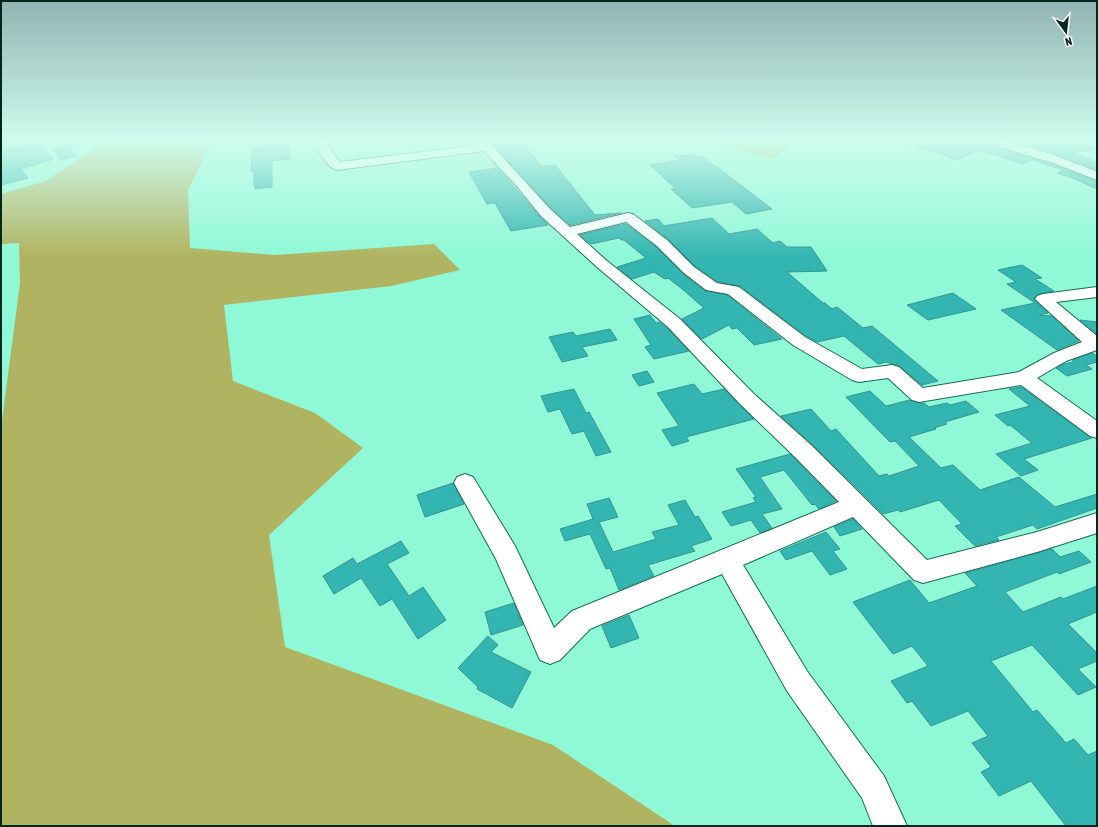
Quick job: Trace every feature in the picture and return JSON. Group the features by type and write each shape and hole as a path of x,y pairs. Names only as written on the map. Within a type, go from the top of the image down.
{"street":[{"path":"518,179 546,213 566,232 602,264 674,323 747,399 804,451 923,572 1037,542 1097,523"},
{"path":"566,232 628,217 662,243 689,270 712,287 733,290 799,341 859,376 892,370 919,395 1024,378 1060,357 1095,344 1043,299 1097,292"},
{"path":"1024,378 1097,431"},
{"path":"465,484 506,554 550,650 581,620 857,505"},
{"path":"727,560 797,681 873,787 890,826"}],"shaded area":[{"path":"50,179 194,179 188,190 190,248 275,255 434,244 460,270 391,286 224,305 233,381 315,413 363,448 269,535 285,647 553,745 675,826 1,826 1,428 20,283 19,243 1,244 1,194 46,181"}],"building":[{"path":"1,179 26,179 1,185"},
{"path":"254,179 272,179 272,187 255,189"},
{"path":"473,179 507,179 548,225 511,231 495,203 487,204"},
{"path":"524,179 566,179 595,215 621,213 570,225 552,209"},
{"path":"665,179 732,179 772,209 746,214 732,202 692,208 671,189 676,189"},
{"path":"1074,179 1091,179 1097,181 1097,189"},
{"path":"712,218 729,234 757,229 773,243 780,241 787,247 811,247 827,271 787,272 832,309 837,307 863,328 872,326 938,381 922,385 899,366 886,362 878,364 844,336 817,342 806,336 740,286 718,282 695,266 668,239 645,221 658,219 664,226"},
{"path":"626,224 656,247 683,274 705,291 727,295 782,339 754,345 737,328 732,329 729,325 702,339 682,319 704,308 681,288 668,278 665,279 654,272 632,279 617,267 646,258 624,240 619,238 591,244 580,235"},
{"path":"1022,265 1042,278 1035,279 1054,291 1037,295 1034,298 1048,313 1039,315 1052,316 1079,341 1057,350 1001,310 1035,303 1007,284 1016,282 998,270"},
{"path":"953,293 976,309 928,320 907,305"},
{"path":"650,315 656,323 659,322 667,328 689,351 654,359 645,347 651,345 634,319"},
{"path":"1080,320 1097,322 1097,334"},
{"path":"610,329 617,340 582,347 588,356 562,362 549,337 573,332 576,336"},
{"path":"1092,353 1097,356 1097,362 1086,365 1092,369 1067,376 1056,368 1063,364 1074,362 1072,360"},
{"path":"647,371 654,382 639,386 632,375"},
{"path":"694,384 702,394 724,389 754,419 686,437 689,441 672,446 662,430 679,426 657,393"},
{"path":"1021,387 1092,438 1024,459 1038,470 1021,476 996,454 1032,443 995,415 1030,406 1009,389"},
{"path":"574,389 586,413 589,412 611,452 596,456 584,431 572,434 560,409 548,412 541,396"},
{"path":"870,391 886,406 910,400 924,403 929,407 947,403 950,405 966,401 979,412 945,422 947,424 934,428 936,429 909,437 941,468 953,465 980,490 1019,477 1055,507 1097,494 1097,508 1037,529 1033,525 996,537 999,540 975,546 955,526 962,524 939,500 900,512 898,510 883,514 812,444 781,416 811,409 831,431 836,429 879,476 887,474 889,476 919,466 895,441 890,442 846,397"},
{"path":"790,454 836,501 819,509 815,504 812,505 784,470 760,477 782,509 762,514 772,528 760,533 751,520 731,526 722,512 756,502 753,498 756,497 736,469"},
{"path":"453,483 464,504 425,517 417,495"},
{"path":"609,498 618,517 599,522 613,552 656,539 652,532 679,525 668,505 685,500 695,517 698,516 712,539 691,546 695,551 648,565 654,576 619,590 610,568 606,569 590,534 565,541 560,529 593,519 587,504"},
{"path":"853,519 862,529 840,536 834,527"},
{"path":"826,532 840,549 833,551 847,569 830,575 812,551 786,560 780,551"},
{"path":"401,541 409,553 387,564 409,596 423,587 446,620 418,639 392,599 380,606 361,578 334,594 323,576 353,558 357,564"},
{"path":"1052,549 1060,557 1079,551 1091,562 1059,574 1057,572 1005,592 1023,612 1061,597 1063,599 1097,586 1097,612 1068,624 1097,653 1097,661 1078,669 1096,687 1078,695 1032,645 991,661 1033,712 1037,710 1066,743 1074,739 1088,755 1097,751 1097,826 1066,826 1031,781 999,796 981,772 991,767 972,743 988,736 968,711 931,726 912,701 907,703 891,681 928,666 912,646 893,654 853,602 910,580 929,603 977,586 965,573"},
{"path":"514,603 523,625 491,635 485,612"},
{"path":"629,615 639,638 611,648 602,626"},
{"path":"488,636 498,645 491,652 531,672 512,708 477,689 478,687 458,668"}]}
